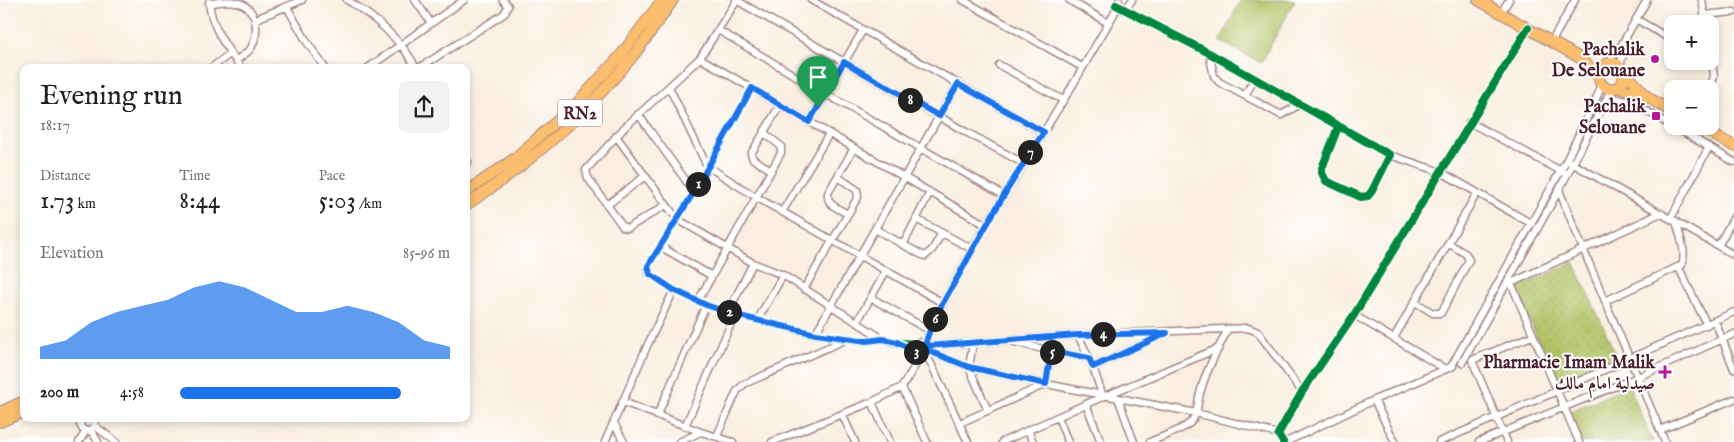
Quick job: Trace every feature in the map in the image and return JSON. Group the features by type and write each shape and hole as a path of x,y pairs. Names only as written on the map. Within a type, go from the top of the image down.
{"highway":[{"name":"RN2","path":"470,189 514,159 577,103 620,56 662,0"},
{"name":"RN2","path":"470,202 521,167 555,138 632,57 673,0"},
{"path":"1478,0 1580,58 1606,88 1649,98"},
{"path":"1580,58 1605,64 1617,64 1649,98 1664,107"},
{"path":"1599,79 1600,68 1605,64"},
{"path":"1614,90 1623,81 1622,70"},
{"path":"1717,135 1733,142"},
{"path":"0,412 20,403"},
{"path":"0,422 20,414"}],"street":[{"path":"256,19 287,8 302,0"},
{"path":"347,0 372,18 400,44 414,64"},
{"path":"355,5 363,0"},
{"path":"416,0 432,23"},
{"path":"423,64 504,14 508,6 503,0"},
{"path":"666,204 625,228 588,178 586,173 588,166 638,114 700,58 736,0 1023,162"},
{"path":"810,0 1044,132"},
{"path":"963,0 1082,67"},
{"path":"1069,0 1108,23"},
{"path":"1114,14 1124,9 1132,0"},
{"path":"1501,13 1508,0"},
{"path":"1552,41 1575,0"},
{"path":"1605,64 1622,44 1647,0"},
{"path":"1702,0 1704,15 1734,12"},
{"path":"236,60 250,49 256,33 256,19 244,5 223,1 209,2 217,30 238,64"},
{"path":"373,64 461,1"},
{"path":"772,442 902,388 915,368 929,330 986,225 1023,162 1044,132 1114,14 1118,3 1124,9 1209,53 1390,155 1441,172 1538,227"},
{"path":"287,8 322,64"},
{"path":"1636,19 1664,35"},
{"path":"1278,434 1302,392 1354,315 1441,172 1469,122 1528,28"},
{"path":"718,30 1003,195"},
{"path":"809,122 863,30"},
{"path":"1622,70 1629,32"},
{"path":"216,64 231,53"},
{"path":"1209,53 1216,79 1245,96 1281,115 1300,105"},
{"path":"700,58 986,225"},
{"path":"999,65 1063,100"},
{"path":"1245,96 1254,79"},
{"path":"1448,368 1566,161 1595,101 1600,86 1599,79"},
{"path":"816,334 958,84"},
{"path":"669,87 707,166 756,198 943,303"},
{"path":"752,88 694,192 648,266 648,270 653,278 674,290 706,305 735,315 816,334 867,341 883,339 897,342 921,348 969,367 1196,413 1278,434 1284,442 1448,368 1532,336"},
{"path":"1462,363 1509,283 1614,90 1632,103 1664,121"},
{"path":"770,170 752,156 752,152 780,105"},
{"path":"638,114 694,192"},
{"path":"1469,122 1567,174"},
{"path":"1338,127 1322,168 1323,177 1326,181 1362,196 1368,196 1390,155"},
{"path":"698,301 781,153 782,146 764,133"},
{"path":"782,212 829,134"},
{"path":"1688,135 1734,162"},
{"path":"616,136 677,219 753,263 783,275 883,339"},
{"path":"1604,301 1682,265 1684,257 1673,220 1709,147"},
{"path":"848,214 828,202 828,193 854,148"},
{"path":"1566,161 1734,255"},
{"path":"607,205 645,176"},
{"path":"804,289 858,197 858,192 838,177"},
{"path":"1559,190 1604,301 1631,358 1665,442"},
{"path":"903,245 930,192"},
{"path":"1394,338 1477,192"},
{"path":"1509,283 1583,251 1661,213"},
{"path":"1718,246 1734,217"},
{"path":"916,219 972,250"},
{"path":"875,229 925,256 932,250 942,233"},
{"path":"1415,302 1433,313 1441,313 1469,260 1466,254 1448,244"},
{"path":"661,247 712,276"},
{"path":"728,312 753,263"},
{"path":"1679,268 1707,325"},
{"path":"857,322 886,271"},
{"path":"758,319 783,275"},
{"path":"1500,278 1509,283 1579,442"},
{"path":"606,442 648,344 674,290"},
{"path":"871,298 929,330"},
{"path":"657,416 706,305"},
{"path":"1439,442 1734,312"},
{"path":"685,426 735,315"},
{"path":"1354,315 1448,368"},
{"path":"1715,321 1734,369"},
{"path":"921,348 1078,335 1167,333 1248,328 1258,332 1302,392"},
{"path":"1150,442 1181,429 1190,423 1196,413 1199,397 1208,373 1228,329"},
{"path":"1093,367 1167,333"},
{"path":"1479,442 1638,377 1734,334"},
{"path":"1078,335 1106,395"},
{"path":"717,436 737,391 744,384 848,338"},
{"path":"1008,340 1089,358"},
{"path":"973,343 969,367 988,411"},
{"path":"921,348 968,442"},
{"path":"1002,442 1106,395 1219,348"},
{"path":"1046,384 1051,351"},
{"path":"1472,360 1507,442"},
{"path":"960,423 1046,384"},
{"path":"902,388 927,442"},
{"path":"1118,398 1134,442"},
{"path":"1660,430 1734,398"},
{"path":"1374,400 1394,442"},
{"path":"623,402 657,416 733,442"},
{"path":"872,402 890,442"},
{"path":"1086,404 1102,442"},
{"path":"842,414 855,442"},
{"path":"1058,417 1068,442"},
{"path":"81,422 80,425 116,442"},
{"path":"79,442 93,422"},
{"path":"614,423 624,442"},
{"path":"90,429 98,442"},
{"path":"1028,430 1033,442"},
{"path":"679,442 701,432"}],"green space":[{"path":"1241,0 1295,0 1261,63 1220,41"},
{"path":"1574,262 1617,357 1557,383 1516,289"},
{"path":"1629,386 1653,442 1582,442 1568,412"}],"cycle path":[{"path":"1116,5 1209,53 1390,155 1368,196 1361,197 1326,181 1322,173 1322,168 1338,127"},
{"path":"1283,442 1278,434 1302,392 1354,315 1528,28"},
{"path":"752,88 694,192 648,266 649,274 674,290 706,305 735,315 815,334 867,341 883,339 892,342 915,344"}],"place":[{"name":"Pachalik De Selouane","path":"1655,59"},
{"name":"Pachalik Selouane","path":"1656,116"},
{"name":"Pharmacie Imam Malik صيدلية امام مالك","path":"1665,372"}],"route":[{"path":"818,107 809,122 752,88 694,192 648,266 648,270 653,278 706,305 735,315 816,334 867,341 883,339 897,342 919,354 926,350 926,346 1078,335 1167,333 1093,367 1089,358 1051,351 1046,384 969,367 926,350 925,345 929,331 943,303 1003,195 1044,132 958,84 939,116 844,62 818,107"}]}
